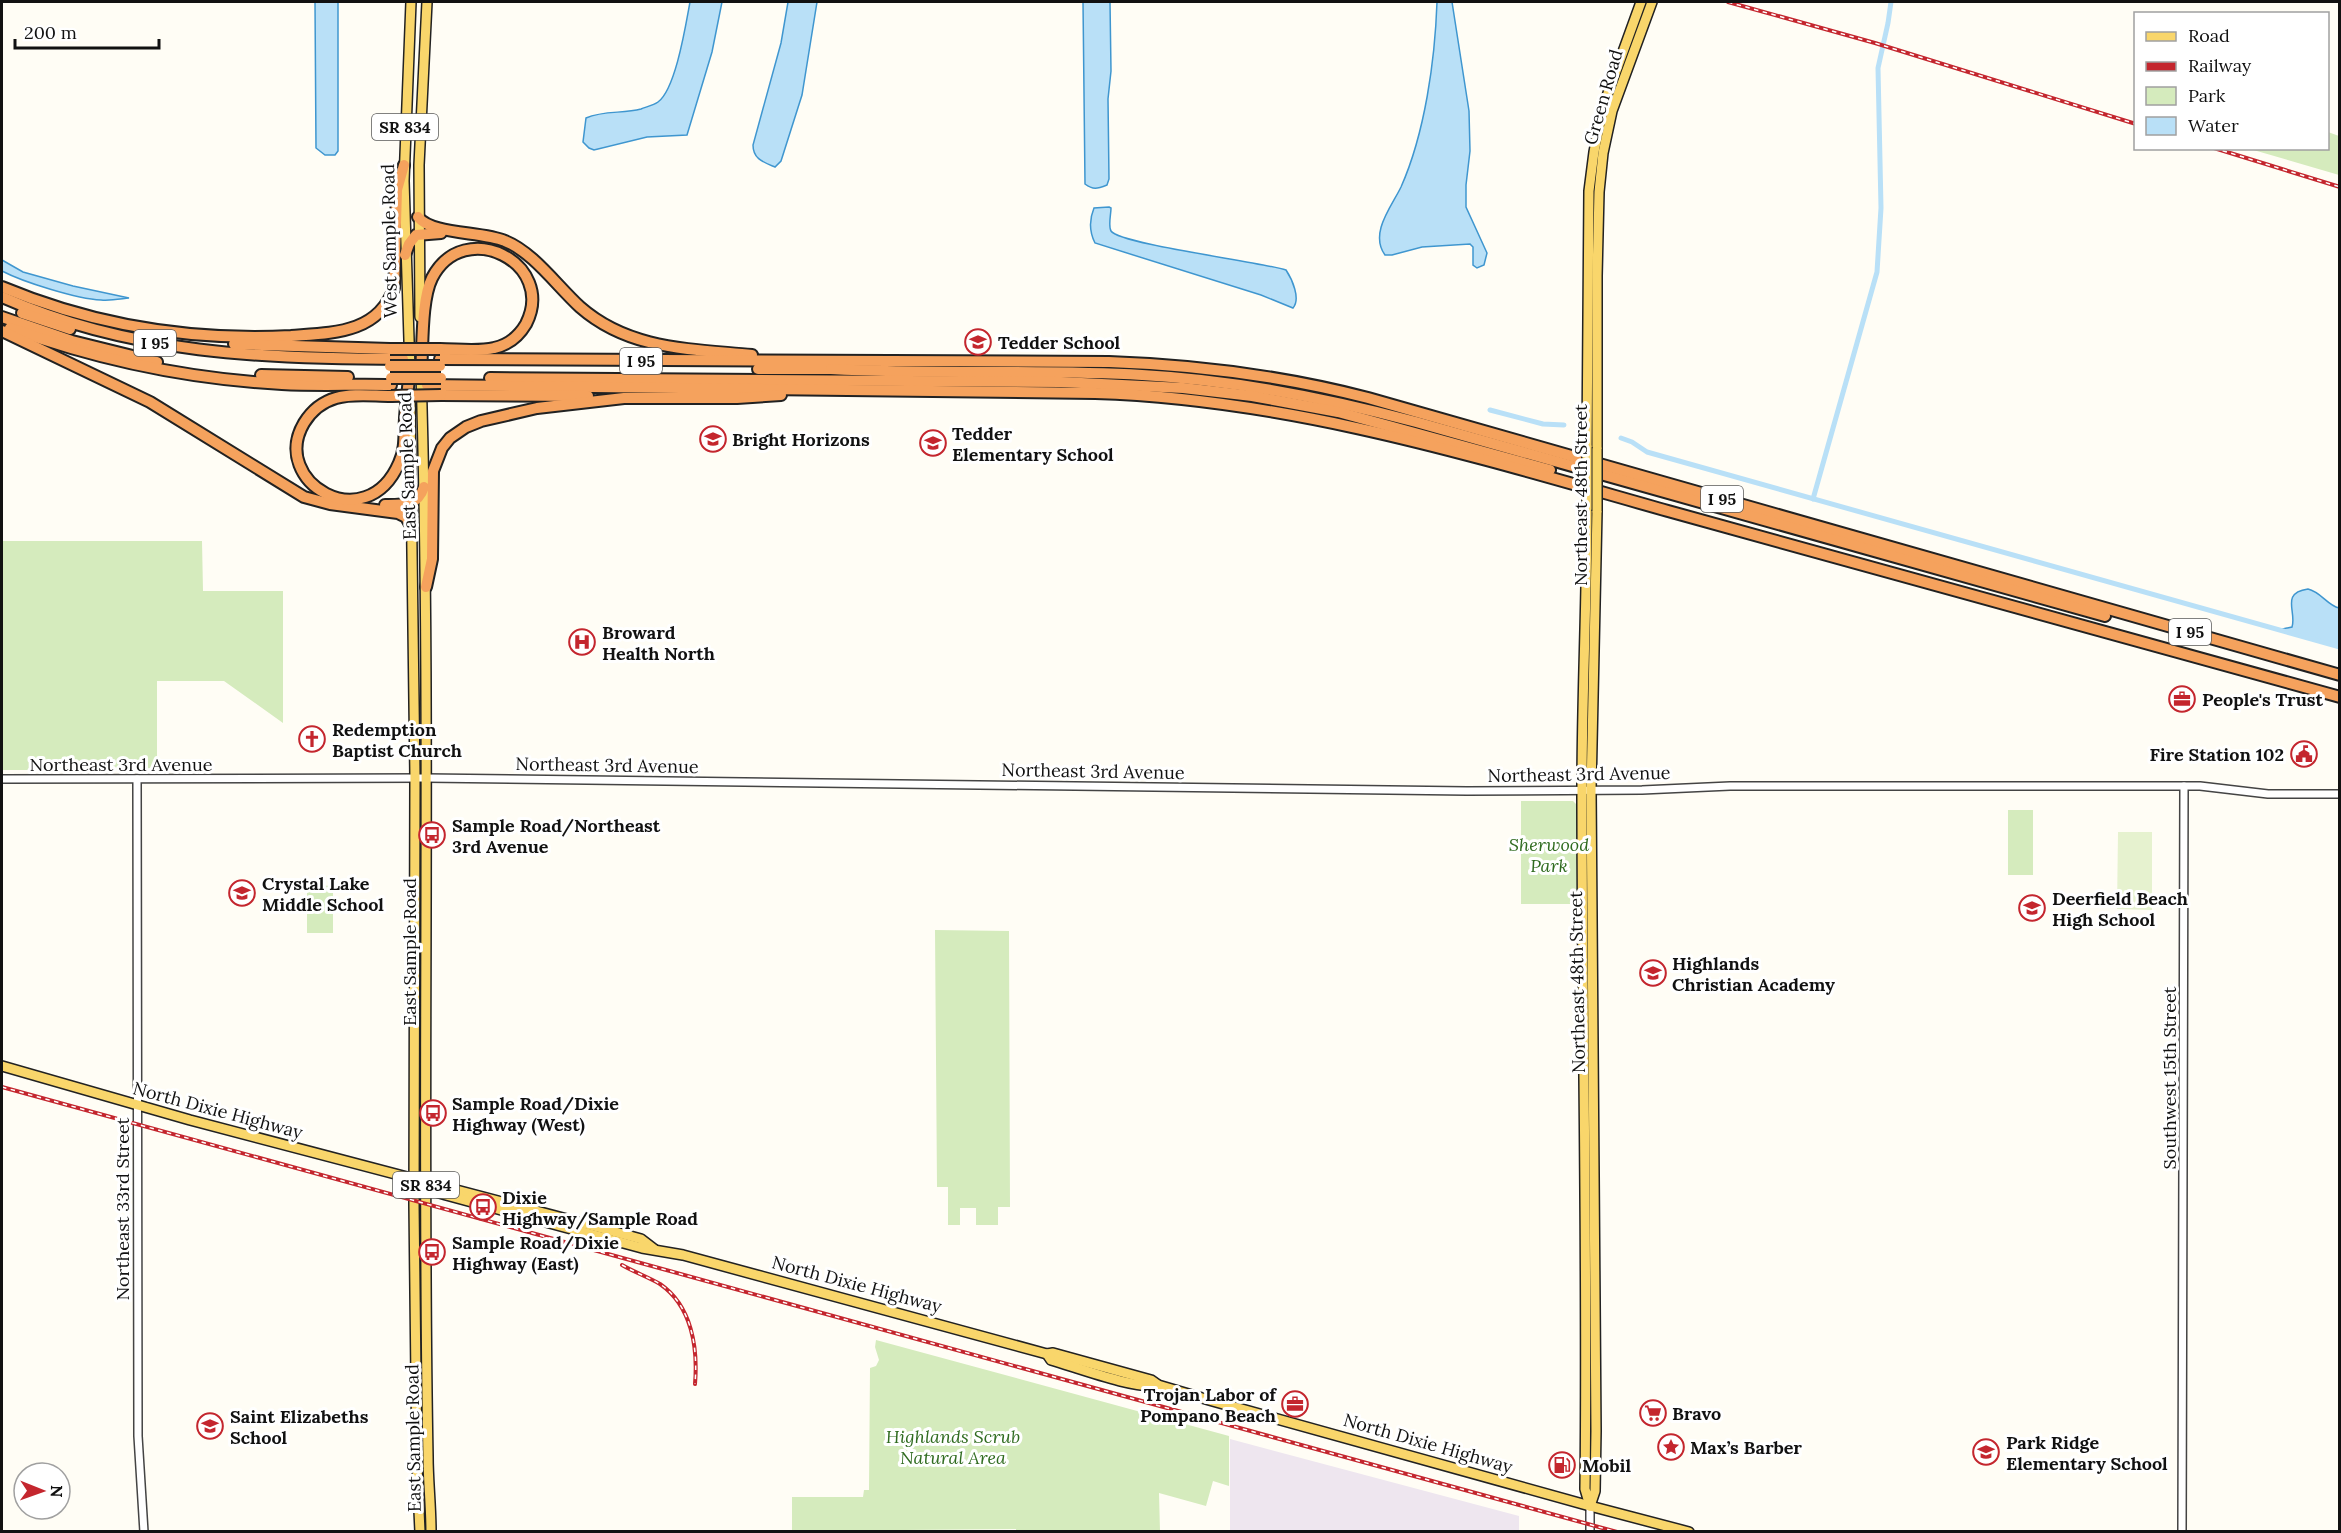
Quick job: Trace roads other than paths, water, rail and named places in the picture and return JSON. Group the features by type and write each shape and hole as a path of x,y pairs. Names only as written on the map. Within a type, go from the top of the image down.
{"highway":[{"path":"2,287 104,320 178,334 249,338 352,330 370,320 386,303 395,284 397,190 404,165"},
{"path":"418,217 428,224 450,231 488,236 511,243 596,320 637,340 668,348 761,356 826,357 842,362"},
{"path":"405,255 411,239 418,234 450,231"},
{"path":"440,358 496,348 513,339 521,331 530,313 531,295 526,278 514,261 496,251 478,248 461,252 441,264 432,278 427,294 415,372 405,445 400,462 383,487 369,496 352,499 331,496 313,485 303,471 298,453 300,432 311,414 324,403 391,386 441,386 624,398 736,398 860,390"},
{"name":"I 95","path":"2,297 80,325 131,338 183,348 262,357 842,362 1083,361 1179,365 1292,381 1405,408 2340,675"},
{"path":"2,305 104,339 183,355 262,364 390,358"},
{"path":"2,317 90,346 176,366 391,386 1131,384 1252,396 1388,424 2340,690"},
{"name":"I 95","path":"2,325 80,351 176,373 283,384 391,386"},
{"path":"2,331 150,402 296,493 323,503 401,514 407,518 411,526"},
{"path":"178,334 185,338 247,346 390,358"},
{"path":"440,358 831,369 1135,374 1230,383 1314,397 1424,424 2340,682"},
{"path":"831,369 1004,367 1152,370 1248,380 1316,392 1382,408 1405,408"},
{"path":"1131,384 1200,400"},
{"name":"I 95","path":"441,386 1095,393 1200,400 1320,419 1436,447 1878,567 2340,697"},
{"path":"426,587 432,559 433,471 439,454 450,438 466,427 481,421 537,408 624,398"},
{"path":"358,507 411,503 421,496 424,487"}],"main road":[{"name":"West Sample Road","path":"411,2 404,165 405,255 415,372"},
{"name":"West Sample Road","path":"415,372 418,217 427,2"},
{"name":"Green Road","path":"1592,276 1589,191 1594,152 1604,107 1641,2"},
{"name":"Green Road","path":"1592,276 1603,153 1612,111 1652,2"},
{"name":"Northeast 48th Street","path":"1590,1506 1585,1489 1586,1273 1582,878 1587,790 1592,510 1592,276"},
{"name":"East Sample Road","path":"415,372 424,487 426,587 426,1184 431,1532"},
{"name":"East Sample Road","path":"415,372 411,526 416,777 414,1180 420,1532"},
{"name":"Northeast 48th Street","path":"1587,790 1592,899 1596,1331 1595,1491 1590,1506"},
{"path":"1582,878 1592,899"},
{"path":"416,939 420,970 426,976"},
{"name":"North Dixie Highway","path":"2,1066 83,1091 426,1184 440,1185 641,1239 656,1250 683,1255 1047,1354 1053,1353 1152,1380 1158,1385 1689,1532"},
{"path":"1586,1273 1593,1281 1593,1320 1596,1331"},
{"path":"416,1328 423,1332 427,1341"},
{"path":"418,1494 430,1503"}],"street":[{"name":"Northeast 3rd Avenue","path":"2,779 426,777 1467,791 1720,786 2213,786 2268,794 2340,794"},
{"name":"Northeast 33rd Street","path":"137,779 138,1436 144,1532"},
{"name":"Southwest 15th Street","path":"2182,1532 2184,786"},
{"name":"Northeast 48th Street","path":"1590,1506 1590,1532"}],"water":[{"path":"315,2 338,2 338,151 335,155 325,155 316,148"},
{"path":"690,2 722,2 712,52 687,135 647,137 594,150 589,148 583,142 586,118 641,109 656,103 664,95 675,70"},
{"path":"788,2 817,2 802,95 781,161 775,167 757,157 753,145 781,43"},
{"path":"1083,2 1110,2 1109,179 1107,185 1095,188 1085,184"},
{"path":"1437,2 1452,2 1469,111 1470,151 1466,207 1487,253 1484,265 1477,268 1473,265 1473,247 1470,244 1422,247 1385,255 1379,238 1384,220 1409,166 1422,120 1431,72"},
{"path":"1094,208 1111,208 1110,229 1120,236 1163,247 1286,270 1295,289 1296,300 1293,308 1261,295 1095,243 1090,226"},
{"path":"2,260 23,272 129,298 91,299 50,289 2,271"},
{"path":"2308,589 2339,608 2339,647 2278,630 2292,627 2292,599 2299,591"}],"waterway":[{"path":"1813,499 1877,272 1881,208 1878,68 1891,2"},
{"path":"1490,410 1543,424 1564,425"},
{"path":"1621,438 1647,452 2340,647"}],"railway":[{"path":"1728,2 1875,43 2134,123"},
{"path":"2220,150 2340,187"},
{"path":"2,1087 1617,1532"},
{"path":"622,1265 660,1284 679,1304 686,1316 694,1342 695,1384"}],"place":[{"name":"Tedder School","path":"978,342"},
{"name":"Bright Horizons","path":"713,439"},
{"name":"Tedder Elementary School","path":"933,443"},
{"name":"Broward Health North","path":"582,642"},
{"name":"People's Trust","path":"2182,699"},
{"name":"Redemption Baptist Church","path":"312,739"},
{"name":"Fire Station 102","path":"2304,754"},
{"name":"Sample Road/Northeast 3rd Avenue","path":"432,835"},
{"name":"Crystal Lake Middle School","path":"242,893"},
{"name":"Deerfield Beach High School","path":"2032,908"},
{"name":"Highlands Christian Academy","path":"1653,973"},
{"name":"Sample Road/Dixie Highway (West)","path":"433,1113"},
{"name":"Dixie Highway/Sample Road","path":"483,1207"},
{"name":"Sample Road/Dixie Highway (East)","path":"432,1252"},
{"name":"Trojan Labor of Pompano Beach","path":"1295,1404"},
{"name":"Bravo","path":"1653,1413"},
{"name":"Saint Elizabeths School","path":"210,1426"},
{"name":"Max’s Barber","path":"1671,1447"},
{"name":"Park Ridge Elementary School","path":"1986,1452"},
{"name":"Mobil","path":"1562,1465"}],"park label":[{"name":"Sherwood Park","path":"1549,854"},
{"name":"Highlands Scrub Natural Area","path":"953,1446"}]}
